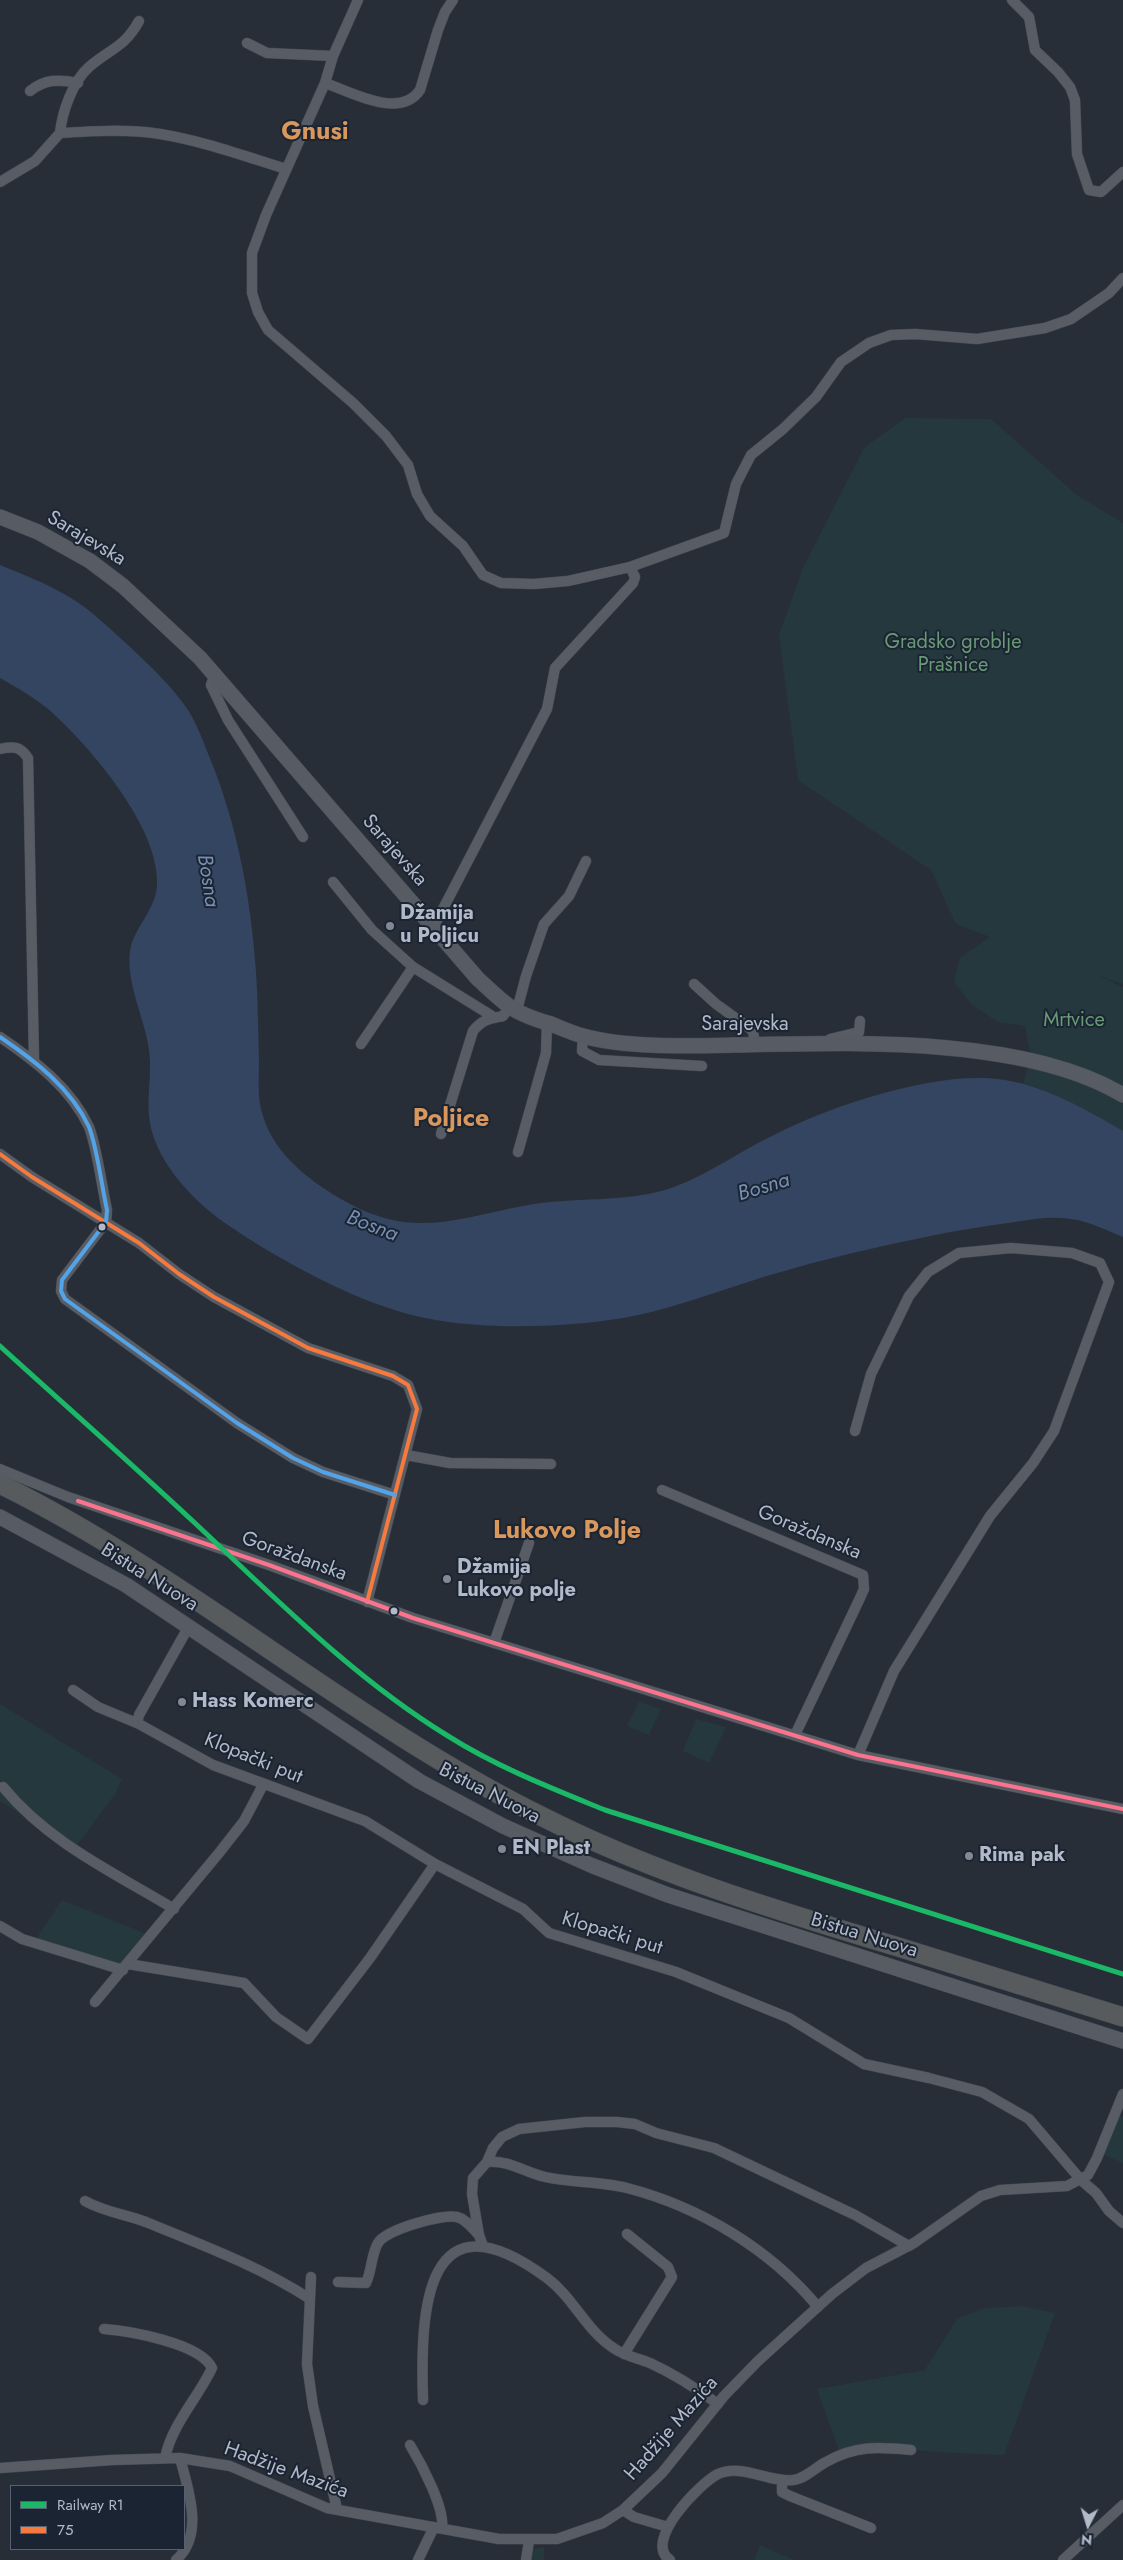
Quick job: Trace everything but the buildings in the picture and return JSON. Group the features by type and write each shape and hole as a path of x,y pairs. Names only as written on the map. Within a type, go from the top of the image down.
{"highway":[{"path":"0,1484 53,1513 168,1582 392,1730 539,1816 654,1866 774,1909 1123,2017"}],"main road":[{"name":"Sarajevska","path":"0,517 38,532 97,566 123,586 215,674 478,979 514,1008 583,1036 655,1044 829,1045 958,1049 1020,1059 1075,1073 1123,1095"},
{"name":"Bistua Nuova","path":"0,1518 126,1585 420,1781 512,1830 593,1866 668,1894 1123,2041"}],"street":[{"path":"358,0 333,56 325,83 266,214 252,253 252,292 258,312 268,330 353,403 386,436 408,465 417,494 430,516 463,546 483,575 502,583 534,584 568,581 630,567 724,533 736,484 751,455 783,429 816,398 841,362 869,343 891,335 915,334 976,339 1045,328 1071,319 1108,293 1123,278"},
{"path":"325,83 392,104 404,104 416,97 425,80 428,60 445,12 454,0"},
{"path":"1012,0 1029,17 1034,50 1058,72 1070,87 1075,100 1077,154 1089,190 1101,192 1123,172"},
{"path":"0,182 35,161 60,132 67,106 88,68 125,42 140,21"},
{"path":"247,43 267,53 333,56"},
{"path":"30,91 41,82 67,80 78,83"},
{"path":"60,132 116,130 159,134 196,142 286,169"},
{"path":"433,928 547,710 556,668 633,583 635,578 630,567"},
{"path":"215,674 211,685 228,720 303,837"},
{"path":"0,748 16,747 23,750 28,758 29,766 34,1060"},
{"path":"441,1134 473,1031 481,1021 492,1016 503,1016 514,1008 544,924 569,896 586,861"},
{"path":"333,882 372,930 413,968 492,1016"},
{"path":"361,1044 413,968"},
{"path":"694,984 716,1004 753,1032 755,1045"},
{"path":"829,1045 831,1038 859,1032 860,1021"},
{"path":"518,1152 546,1053 547,1023"},
{"path":"583,1036 582,1051 599,1060 702,1066"},
{"path":"0,1037 34,1060 72,1100 89,1128 107,1210 106,1222 62,1280 61,1291 65,1300 237,1423 292,1458 323,1472 395,1495"},
{"path":"0,1154 139,1243 186,1279 250,1317 308,1348 393,1376 408,1385 416,1409 406,1455 367,1602"},
{"path":"855,1431 871,1374 909,1296 928,1272 959,1253 1011,1248 1072,1253 1100,1263 1109,1282 1054,1430 990,1516 894,1671 858,1755"},
{"path":"406,1455 450,1463 551,1464"},
{"name":"Goraždanska","path":"0,1469 68,1498 269,1565 367,1602 858,1755 1123,1809"},
{"name":"Goraždanska","path":"662,1490 863,1575 864,1589 795,1735"},
{"path":"494,1643 529,1543"},
{"path":"137,1723 139,1715 189,1626"},
{"name":"Klopački put","path":"73,1690 98,1707 137,1723 213,1765 365,1821 435,1864 523,1909 549,1933 676,1972 789,2018 864,2064 982,2092 1029,2119 1081,2180 1096,2193 1109,2211 1123,2223"},
{"path":"95,2002 174,1909 244,1821 263,1785"},
{"path":"3,1787 39,1824 74,1851 174,1909"},
{"path":"0,1926 22,1939 125,1967 244,1983 276,2017 308,2039 370,1958 435,1864"},
{"path":"1081,2180 1088,2175 1098,2158 1123,2094"},
{"path":"483,2246 479,2235 472,2194 473,2178 487,2162 493,2148 502,2137 520,2129 585,2122 617,2122 635,2124 656,2133 714,2148 855,2215 909,2246"},
{"path":"487,2162 510,2163 543,2177 625,2188 676,2204 736,2236 770,2259 818,2307"},
{"name":"Hadžije Mazića","path":"0,2468 180,2458 230,2466 286,2489 311,2502 337,2509 499,2539 529,2541 557,2539 602,2523 623,2510 662,2473 718,2404 758,2361 818,2307 866,2268 909,2246 981,2196 1000,2190 1067,2186 1081,2180"},
{"path":"85,2200 98,2208 143,2221 239,2260 285,2283 310,2299"},
{"path":"338,2282 366,2283 374,2253 379,2242 387,2234 441,2216 459,2217 479,2235"},
{"path":"624,2354 672,2278 668,2267 627,2234"},
{"path":"423,2400 424,2317 435,2273 451,2254 483,2246 503,2253 548,2278 566,2295 598,2335 624,2354 650,2363 683,2380 718,2404"},
{"path":"311,2277 307,2364 313,2406 337,2509"},
{"path":"104,2329 133,2331 157,2338 184,2348 209,2362 212,2368 183,2415 167,2448 165,2458"},
{"path":"410,2445 419,2460 442,2515 438,2527 418,2560"},
{"path":"670,2560 664,2554 663,2544 668,2527 685,2502 718,2474 737,2472 782,2481 796,2480 827,2461 853,2450 871,2446 911,2450"},
{"path":"180,2458 189,2492 192,2528 185,2547"},
{"path":"782,2481 782,2492 871,2528"},
{"path":"1063,2560 1123,2505"},
{"path":"623,2510 634,2516 668,2527"},
{"path":"526,2560 529,2541"}],"green space":[{"name":"Gradsko groblje Prašnice","path":"905,418 991,419 1077,495 1123,523 1123,984 1097,975 1123,987 1123,1131 1066,1101 1023,1084 1031,1056 1025,1026 998,1022 972,1005 954,982 960,958 990,937 956,924 931,870 798,780 779,635 803,568 864,448"},
{"path":"639,1702 661,1709 649,1735 627,1726"},
{"path":"0,1704 122,1779 115,1794 74,1849 0,1801"},
{"path":"696,1719 726,1727 709,1763 683,1751"},
{"path":"62,1900 149,1935 130,1960 117,1965 36,1939"},
{"path":"1118,2114 1123,2117 1123,2163 1104,2155"},
{"path":"1021,2306 1055,2313 1004,2455 935,2452 863,2444 840,2453 817,2389 925,2370 957,2319 985,2308"},
{"path":"760,2545 794,2560 754,2560"},
{"path":"544,2547 544,2560 527,2560 529,2550"}],"water":[{"name":"Bosna","path":"0,565 58,591 90,612 160,676 182,701 192,716 201,735 229,812 247,891 256,972 259,1089 263,1116 277,1145 298,1169 338,1197 375,1215 396,1221 417,1223 457,1220 542,1203 637,1196 687,1182 761,1141 825,1112 887,1092 950,1080 979,1078 1005,1080 1036,1088 1081,1107 1123,1131 1123,1237 1090,1224 1064,1218 1043,1218 992,1225 933,1235 833,1258 638,1315 550,1326 498,1326 448,1322 400,1312 321,1280 270,1252 212,1214 187,1190 166,1162 158,1147 149,1115 150,1071 146,1033 130,975 129,963 132,942 149,911 155,895 157,886 155,863 147,839 135,814 101,765 47,708 0,678"}],"rail line":[{"name":"R1","path":"0,1346 317,1637 414,1714 486,1758 605,1810 1123,1974"}],"transit line":[{"path":"0,1037 26,1055 62,1087 89,1127 94,1145 107,1210 106,1222 62,1280 61,1291 65,1299 237,1423 293,1458 323,1472 395,1495"},
{"name":"75","path":"0,1154 32,1177 139,1243 179,1274 214,1297 308,1348 393,1376 408,1385 417,1409 367,1602"},
{"path":"78,1501 269,1565 413,1618 858,1755 1123,1809"}],"place":[{"name":"Džamija u Poljicu","path":"390,926"},
{"name":"Džamija Lukovo polje","path":"447,1579"},
{"name":"Hass Komerc","path":"182,1702"},
{"name":"EN Plast","path":"502,1849"},
{"name":"Rima pak","path":"969,1856"}],"district":[{"name":"Gnusi","path":"315,133"},
{"name":"Poljice","path":"451,1120"},
{"name":"Lukovo Polje","path":"567,1532"}],"park label":[{"name":"Mrtvice","path":"1074,1021"}]}
